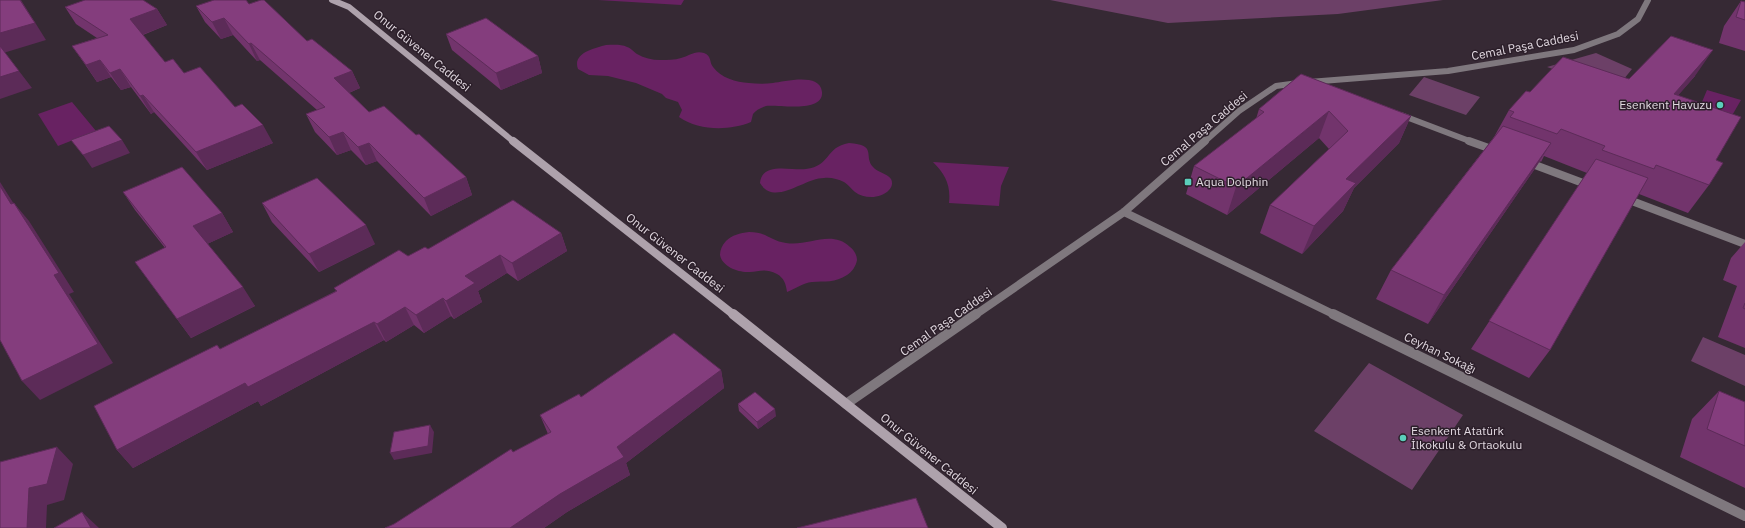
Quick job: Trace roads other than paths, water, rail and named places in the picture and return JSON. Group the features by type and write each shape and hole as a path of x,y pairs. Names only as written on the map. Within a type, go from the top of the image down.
{"street":[{"name":"Onur Güvener Caddesi","path":"332,0 348,7 561,180 1002,528"},
{"name":"Cemal Paşa Caddesi","path":"846,404 1124,212 1239,111 1276,86 1448,71 1574,50 1618,34 1638,19 1648,0"},
{"path":"1312,82 1327,87"},
{"path":"1394,112 1504,154"},
{"path":"1519,159 1598,189"},
{"path":"1620,197 1745,244"},
{"name":"Ceyhan Sokağı","path":"1124,212 1745,516"}],"place":[{"name":"Esenkent Havuzu","path":"1720,105"},
{"name":"Aqua Dolphin","path":"1188,182"},
{"name":"Esenkent Atatürk İlkokulu & Ortaokulu","path":"1403,438"}]}
